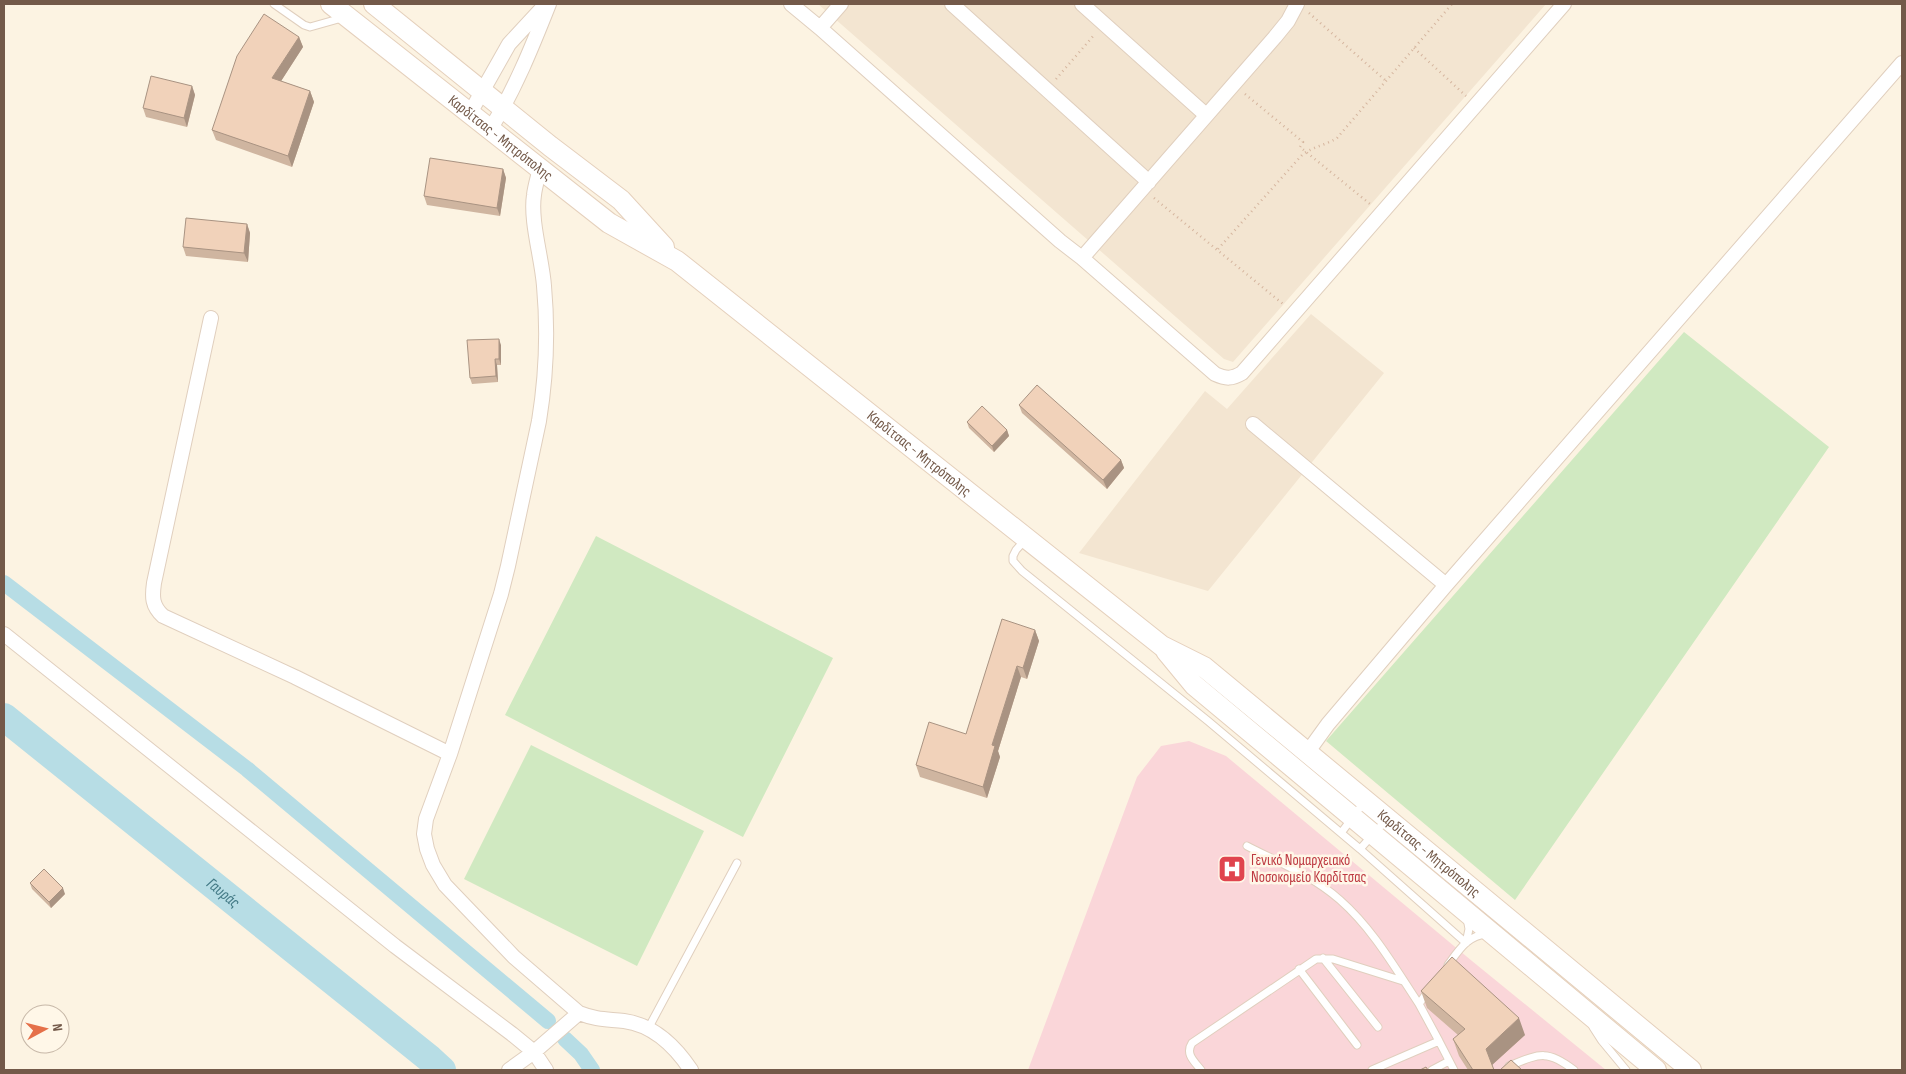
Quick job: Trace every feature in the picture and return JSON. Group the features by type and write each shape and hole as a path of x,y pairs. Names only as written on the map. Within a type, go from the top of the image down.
{"main road":[{"name":"Καρδίτσας - Μητρόπολης","path":"331,4 610,223 677,261"},
{"name":"Καρδίτσας - Μητρόπολης","path":"374,4 550,146 621,200 677,261 1162,646 1204,668 1365,800 1658,1063"},
{"name":"Καρδίτσας - Μητρόπολης","path":"1162,646 1194,686 1589,1014 1658,1063 1690,1070"}],"street":[{"path":"470,113 509,44 547,4"},
{"path":"490,128 503,108 528,56 547,4"},
{"path":"791,4 1060,241 1215,374 1223,378 1232,378 1242,373 1564,4"},
{"path":"820,28 841,4"},
{"path":"952,4 1047,89 1146,186"},
{"path":"1082,4 1206,116"},
{"path":"1082,258 1302,7"},
{"path":"1308,753 1328,724 1446,585 1902,63"},
{"path":"540,168 534,195 534,211 544,290 545,349 542,406 508,566 450,754 426,819 424,834 426,850 446,885 514,957 579,1013 595,1019 624,1021 649,1027 673,1046 691,1070"},
{"path":"211,318 154,583 152,594 155,608 163,616 295,676 450,754"},
{"path":"1253,424 1446,585"},
{"path":"4,634 395,946 512,1034 534,1052 546,1070"},
{"path":"511,1068 534,1052 579,1013"}],"lane":[{"path":"274,4 304,25 310,27 347,16"},
{"path":"1026,539 1013,556 1013,561 1022,571 1208,721 1360,849 1466,942"},
{"path":"1341,833 1365,800"},
{"path":"1360,849 1387,819"},
{"path":"1247,846 1294,870 1341,901 1369,930 1418,1004 1454,1070"},
{"path":"649,1027 737,863"},
{"path":"1465,911 1469,929 1466,942"},
{"path":"1442,973 1466,942 1477,935 1493,934"},
{"path":"1323,958 1378,1027"},
{"path":"1200,1070 1189,1054 1189,1048 1192,1043 1316,959 1333,959 1403,981"},
{"path":"1299,970 1357,1045"},
{"path":"1418,1004 1436,981"},
{"path":"1589,1014 1597,1034 1626,1070"},
{"path":"1372,1070 1439,1041"},
{"path":"1509,1066 1531,1057 1552,1056 1574,1070"},
{"path":"1432,1070 1449,1061"}],"path":[{"path":"1218,249 1306,152 1337,138 1452,4"},
{"path":"1302,7 1386,81"},
{"path":"1047,89 1105,24"},
{"path":"1414,48 1476,104"},
{"path":"1233,84 1303,142 1300,147 1380,213"},
{"path":"1146,186 1294,312"}],"shaded area":[{"path":"818,4 1546,4 1233,362 1224,359"},
{"path":"1311,314 1384,373 1208,591 1079,553 1205,391 1227,409"},
{"name":"Γενικό Νομαρχειακό Νοσοκομείο Καρδίτσας","path":"1189,741 1226,756 1606,1070 1028,1070 1137,777 1161,746"}],"green space":[{"path":"1684,332 1829,447 1515,900 1326,741"},
{"path":"596,536 833,658 743,837 505,715"},
{"path":"531,745 704,831 637,966 464,879"}],"building":[{"path":"264,14 299,37 272,78 310,91 288,156 212,130 237,56"},
{"path":"151,76 192,86 184,118 143,108"},
{"path":"430,158 503,169 497,208 424,196"},
{"path":"186,218 247,224 244,253 183,247"},
{"path":"499,339 499,359 495,359 496,376 470,378 467,340"},
{"path":"1037,385 1121,460 1103,480 1019,405"},
{"path":"982,406 1007,430 992,446 967,422"},
{"path":"1002,619 1035,630 1023,668 1017,666 992,745 995,746 983,787 916,765 929,722 966,734"},
{"path":"44,869 63,888 49,902 30,883"},
{"path":"1452,957 1519,1018 1486,1049 1494,1070 1473,1070 1453,1039 1465,1029 1421,991"},
{"path":"1511,1060 1522,1070 1500,1070"}],"waterway":[{"path":"4,583 247,769 548,1021"},
{"name":"Γαυράς","path":"4,717 442,1070"},
{"path":"565,1039 581,1054 592,1070"}],"place":[{"name":"Γενικό Νομαρχειακό Νοσοκομείο Καρδίτσας","path":"1232,869"}]}
